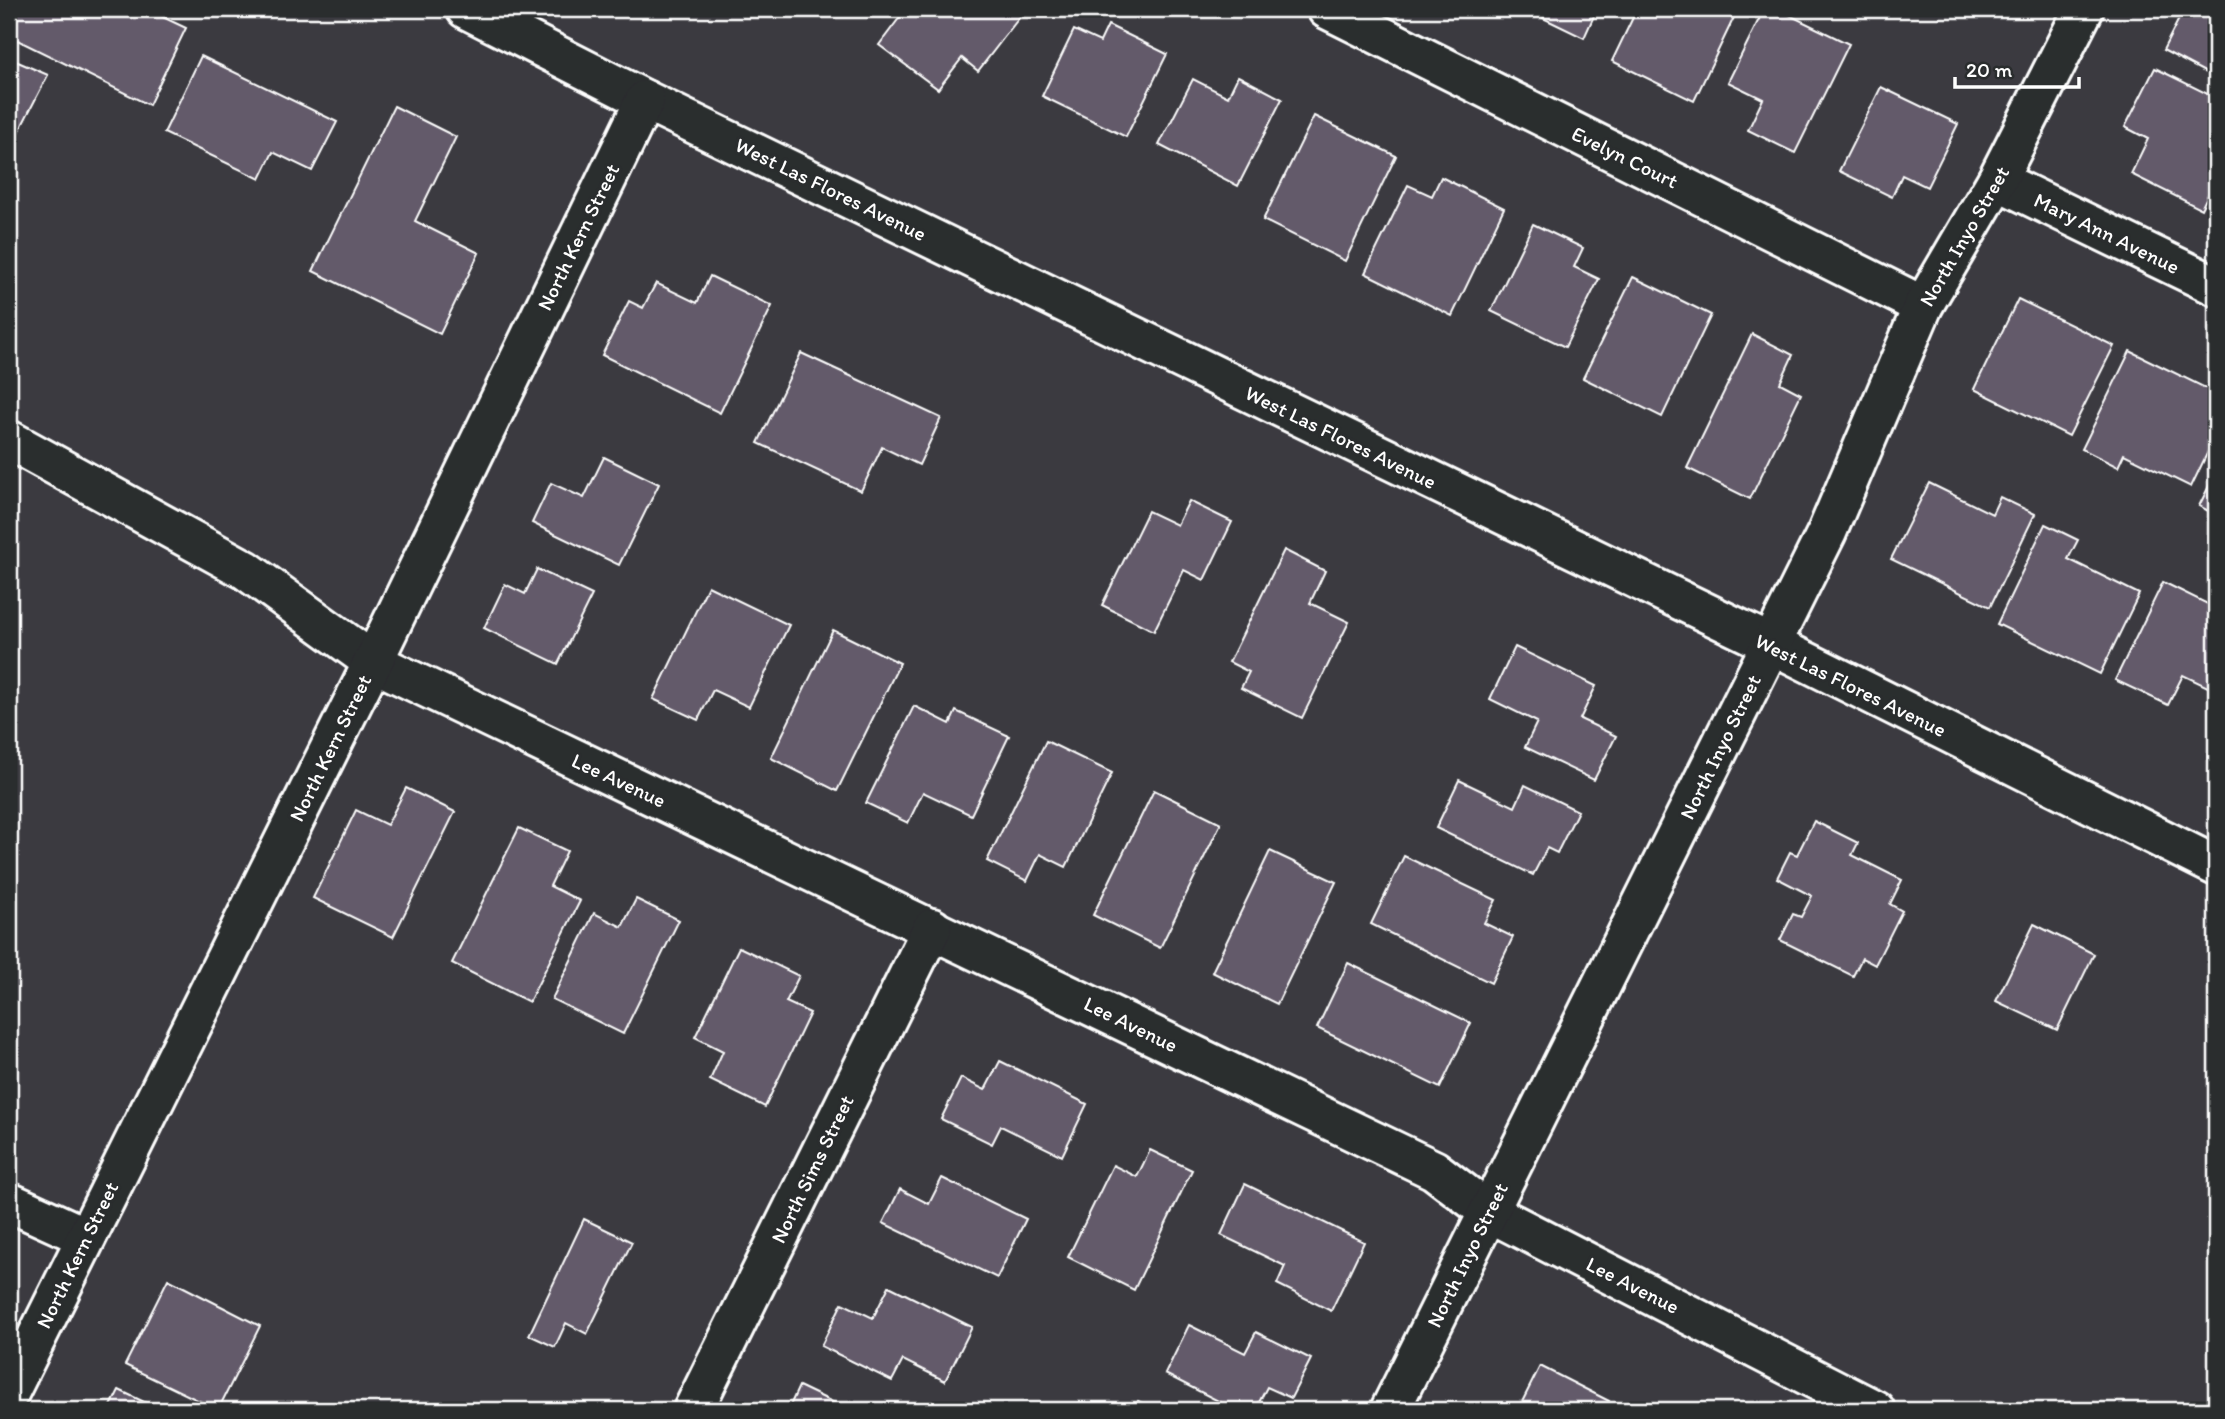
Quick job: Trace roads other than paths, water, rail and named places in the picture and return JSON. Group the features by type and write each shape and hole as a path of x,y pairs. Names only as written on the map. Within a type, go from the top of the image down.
{"street":[{"name":"West Las Flores Avenue","path":"466,9 645,100 1770,645 2216,866"},
{"name":"Evelyn Court","path":"1327,9 1923,306"},
{"name":"North Inyo Street","path":"1390,1410 1827,532 1923,306 1997,180 2084,9"},
{"name":"North Kern Street","path":"9,1393 373,662 645,100"},
{"name":"Mary Ann Avenue","path":"1997,180 2216,286"},
{"name":"Lee Avenue","path":"9,440 246,570 373,662 1434,1170 1489,1212 1875,1410"},
{"name":"North Sims Street","path":"693,1410 932,928"},
{"path":"9,1202 86,1237"}]}
